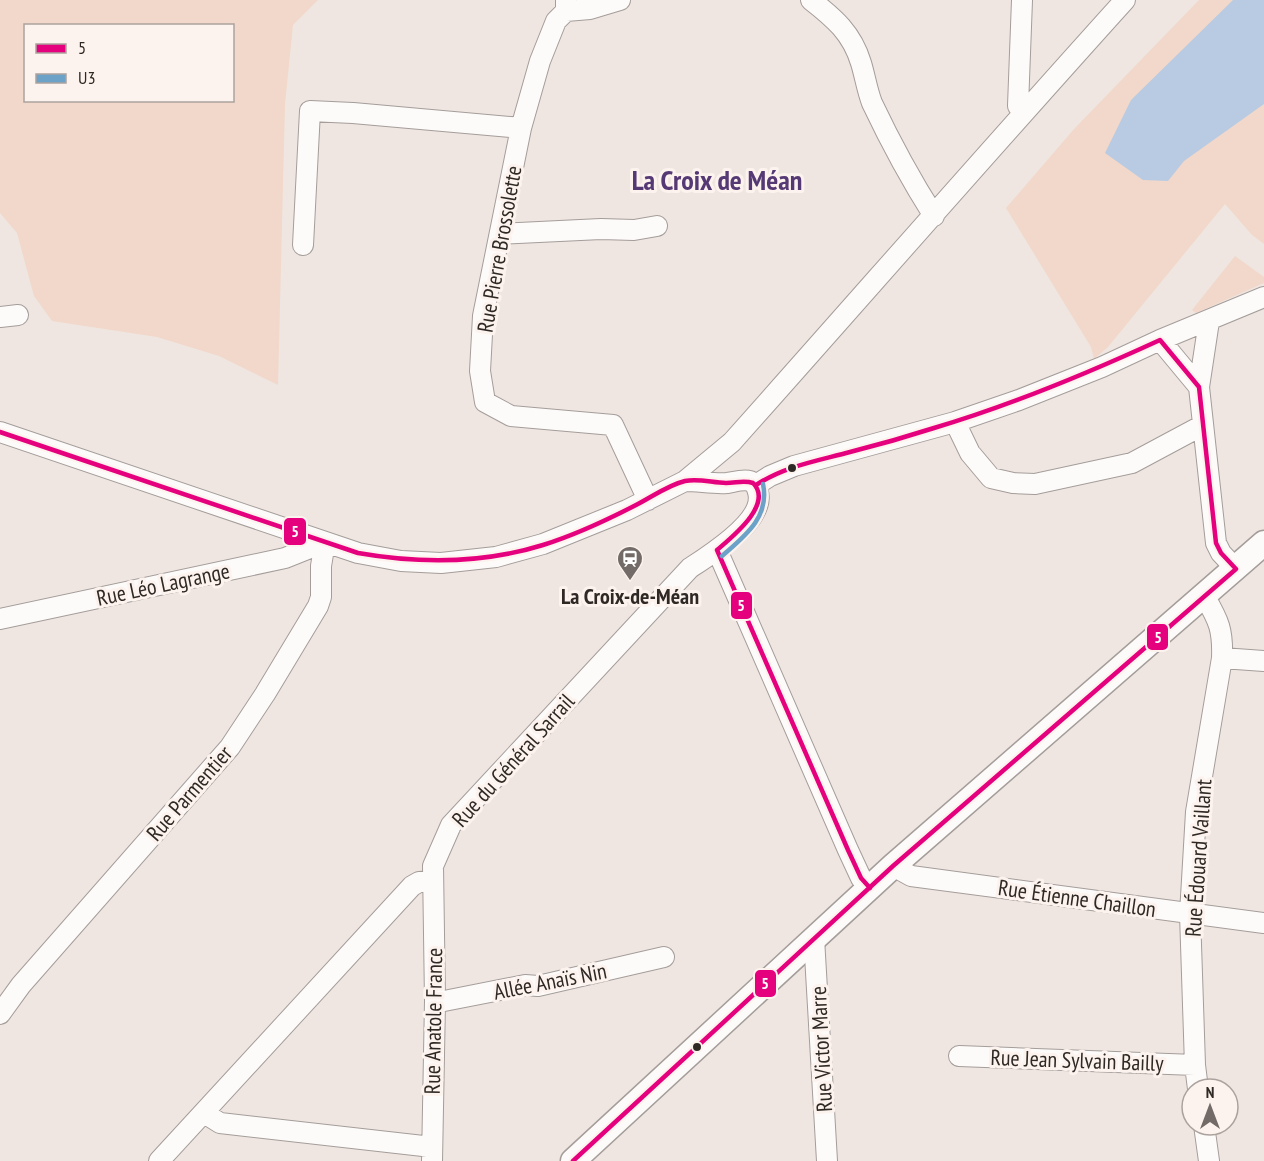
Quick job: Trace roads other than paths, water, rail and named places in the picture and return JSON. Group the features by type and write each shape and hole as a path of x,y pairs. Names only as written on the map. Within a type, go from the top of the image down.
{"main road":[{"path":"573,1161 893,866 1205,597 1264,543"}],"street":[{"path":"566,6 590,9 620,0"},
{"path":"811,0 839,22 852,42 861,62 871,100 894,147 931,212"},
{"path":"1022,0 1018,106 1023,113"},
{"path":"0,432 358,553 401,561 441,563 496,557 543,544 648,500 685,481 732,442 931,212 1125,0"},
{"name":"Rue Pierre Brossolette","path":"566,6 556,21 540,61 521,128 483,316 480,371 485,402 512,416 613,425 648,500"},
{"path":"303,244 310,111 521,128"},
{"path":"500,234 601,229 634,230 657,226"},
{"path":"685,481 726,483 743,481 756,485 794,466 954,422 1019,400 1081,376 1264,297"},
{"path":"1209,321 1199,387 1203,425 1216,543 1221,553 1236,569"},
{"path":"1160,340 1199,387"},
{"path":"954,422 970,453 991,478 1013,483 1035,484 1132,463 1203,425"},
{"name":"Rue du Général Sarrail","path":"433,881 433,866 452,825 690,568 737,533 754,513 759,501 756,485"},
{"name":"Rue Léo Lagrange","path":"0,619 285,558 325,542"},
{"name":"Rue Parmentier","path":"0,1014 21,985 223,754 242,729 318,606 321,597 321,566 325,542"},
{"path":"717,550 848,850 861,878 870,888"},
{"name":"Rue Édouard Vaillant","path":"1196,1077 1190,914 1196,812 1222,658 1223,636 1216,616 1205,597"},
{"path":"1222,658 1264,661"},
{"name":"Rue Étienne Chaillon","path":"893,866 911,876 1264,922"},
{"path":"159,1161 412,886 419,882 433,881"},
{"name":"Rue Anatole France","path":"432,1154 435,1000 433,881"},
{"name":"Rue Victor Marre","path":"814,938 827,1161"},
{"name":"Allée Anaïs Nin","path":"435,1000 525,985 538,986 664,957"},
{"name":"Rue Jean Sylvain Bailly","path":"959,1056 1195,1065"},
{"path":"204,1113 220,1123 432,1154"},
{"path":"1206,1137 1209,1161"}],"water":[{"path":"1233,0 1264,0 1264,104 1184,161 1168,181 1143,180 1105,153 1131,100"}],"place":[{"name":"La Croix-de-Méan","path":"630,582"}],"district":[{"name":"La Croix de Méan","path":"717,179"}]}
